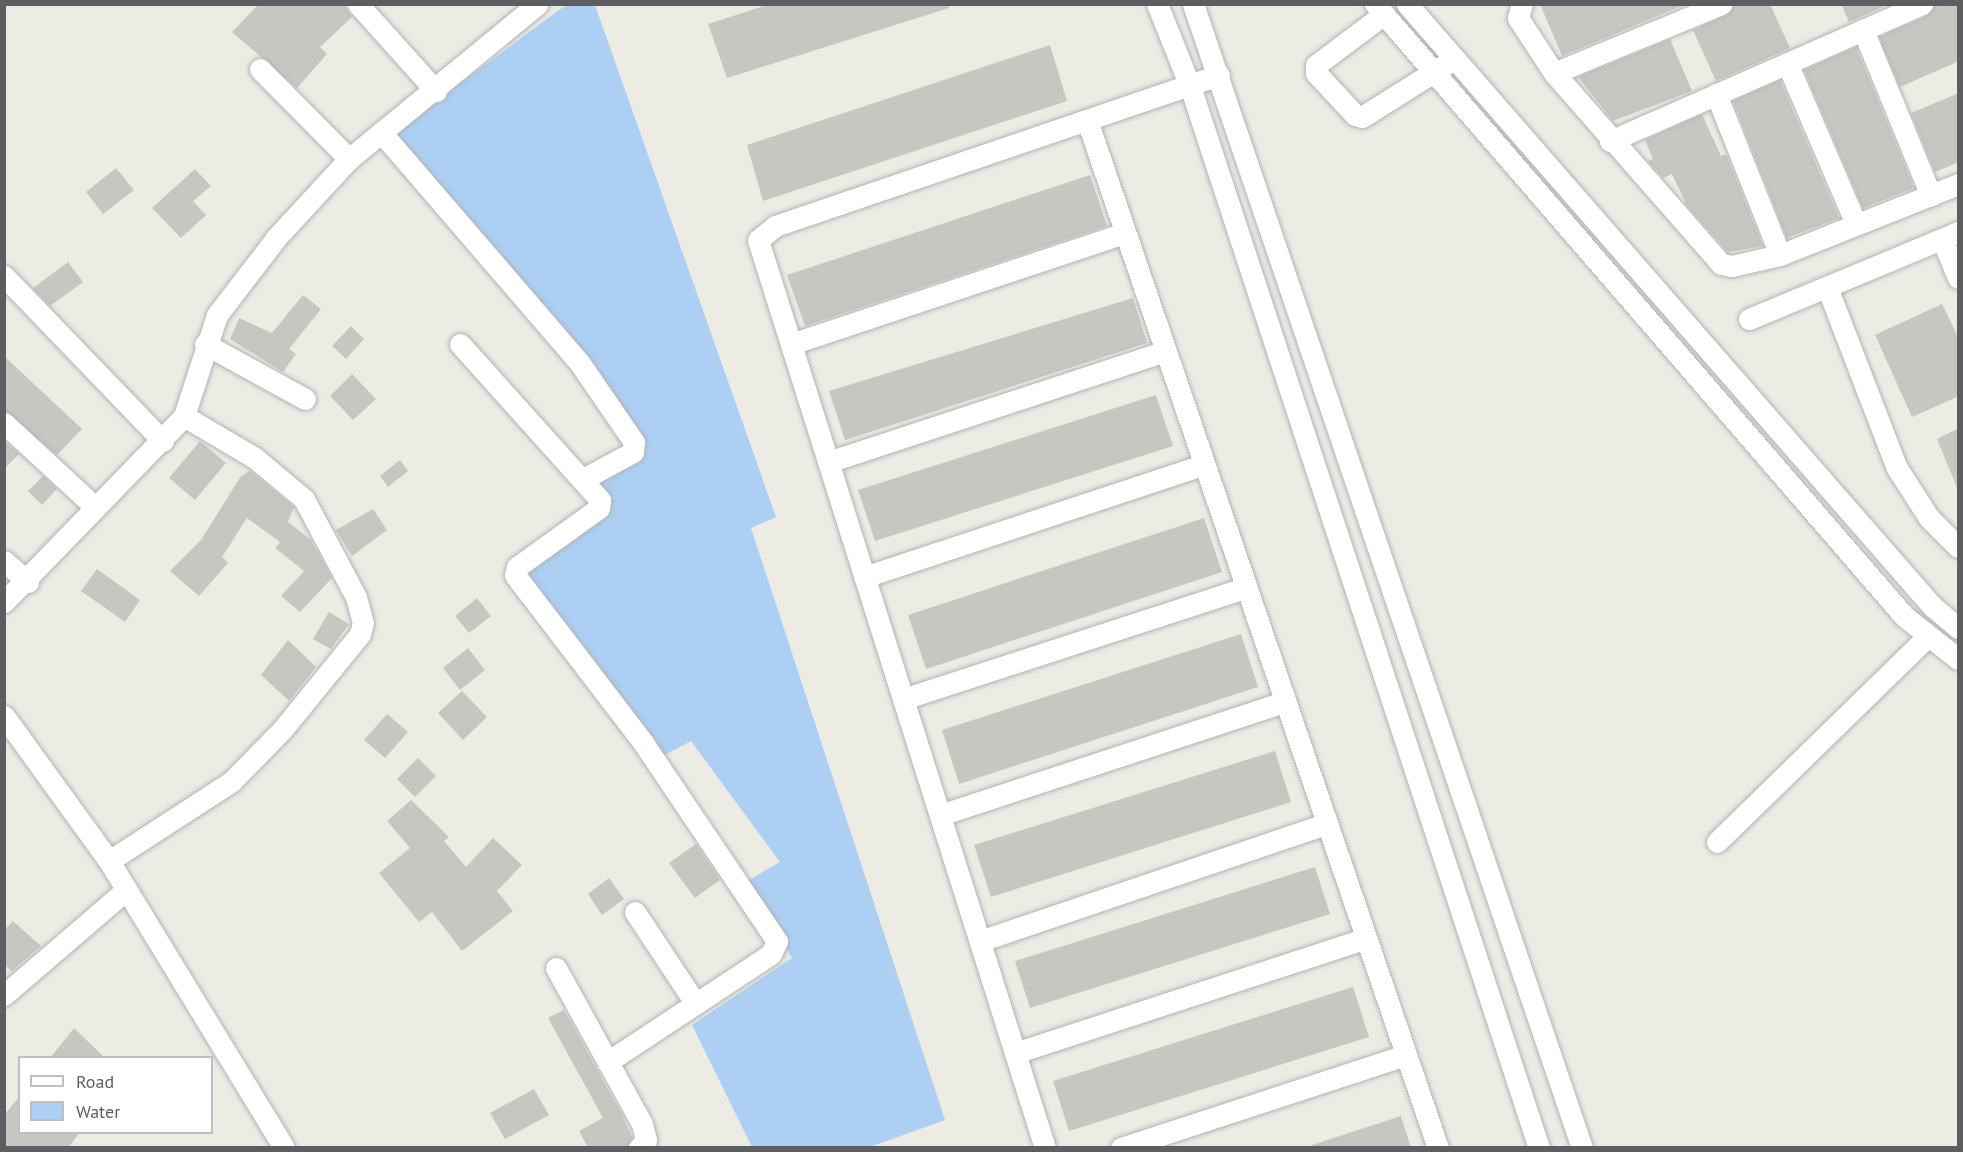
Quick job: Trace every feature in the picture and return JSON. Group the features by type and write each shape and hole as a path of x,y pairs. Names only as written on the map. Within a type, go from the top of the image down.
{"street":[{"path":"358,4 436,91"},
{"path":"4,602 28,582 95,507 163,441 184,416 205,344 218,315 276,238 348,159 436,91 538,4"},
{"path":"1157,4 1191,86 1539,1148"},
{"path":"1193,4 1582,1148"},
{"path":"1407,4 1444,66 1927,637 1959,659"},
{"path":"1522,4 1518,18 1554,73 1610,141 1721,264 1732,266 1780,255 1959,184"},
{"path":"1554,73 1721,4"},
{"path":"1610,141 1922,4"},
{"path":"1444,66 1358,118 1316,73 1316,65 1380,9 1444,66 1932,606 1959,628"},
{"path":"1863,30 1931,196"},
{"path":"1787,63 1856,224"},
{"path":"260,69 348,159"},
{"path":"1046,1148 791,344 758,250 764,231 1219,75"},
{"path":"1716,94 1780,255"},
{"path":"1087,120 1403,1056 1438,1148"},
{"path":"381,132 579,362 634,442 633,452 585,478"},
{"path":"791,344 1125,233"},
{"path":"1749,319 1950,236 1959,278"},
{"path":"4,276 163,441"},
{"path":"1827,287 1897,468 1929,518 1959,547"},
{"path":"205,344 305,399"},
{"path":"460,344 585,478 600,500 599,508 517,567 515,575 651,754 777,941 771,954 607,1062"},
{"path":"828,462 1165,351"},
{"path":"109,861 232,781 282,730 360,634 363,623 357,597 304,499 255,458 184,416"},
{"path":"4,423 95,507"},
{"path":"864,577 1203,465"},
{"path":"4,561 28,582"},
{"path":"903,699 1245,588"},
{"path":"1717,842 1927,637"},
{"path":"940,815 1284,702"},
{"path":"4,716 109,861 125,891 284,1148"},
{"path":"980,941 1325,824"},
{"path":"4,995 125,891"},
{"path":"635,912 696,1004"},
{"path":"1016,1053 1364,939"},
{"path":"556,968 642,1124 646,1140 639,1148"},
{"path":"1121,1148 1403,1056"}],"water":[{"path":"566,5 595,5 776,517 751,528 945,1120 870,1147 752,1147 692,1025 792,958 747,881 780,862 691,741 659,758 506,570 608,498 584,473 624,450 606,413 386,138"}],"building":[{"path":"259,4 344,4 352,17 320,47 327,54 297,88 232,32"},
{"path":"770,4 948,4 949,8 727,78 708,24"},
{"path":"1540,4 1686,4 1562,56"},
{"path":"1734,4 1770,4 1790,48 1716,81 1693,30 1726,15"},
{"path":"1841,4 1889,4 1849,22"},
{"path":"1935,4 1959,4 1959,61 1900,87 1879,37 1927,16"},
{"path":"1670,39 1692,91 1613,121 1578,77"},
{"path":"1050,45 1067,101 763,201 747,145"},
{"path":"1856,47 1914,188 1863,208 1804,70"},
{"path":"1780,80 1839,218 1787,238 1733,101"},
{"path":"1959,93 1959,162 1935,172 1911,113"},
{"path":"1702,114 1721,156 1726,154 1763,246 1728,252 1687,206 1672,174 1663,178 1648,161 1653,159 1645,140"},
{"path":"116,168 134,190 103,214 86,192"},
{"path":"195,169 211,186 193,201 206,215 181,238 152,208"},
{"path":"1090,175 1107,226 805,326 787,275"},
{"path":"68,262 83,282 50,306 33,288"},
{"path":"303,295 321,309 289,349 296,354 283,372 230,339 239,318 272,333"},
{"path":"1133,298 1147,343 845,440 829,391"},
{"path":"1942,304 1959,339 1959,396 1912,417 1875,335"},
{"path":"351,326 364,339 346,359 332,346"},
{"path":"4,356 82,429 57,455 4,411"},
{"path":"352,374 376,399 353,420 330,396"},
{"path":"1156,395 1173,446 875,541 858,490"},
{"path":"1959,428 1959,490 1958,490 1937,439"},
{"path":"4,441 19,454 4,469"},
{"path":"200,441 226,463 195,500 169,478"},
{"path":"400,460 408,471 388,487 380,476"},
{"path":"250,471 294,507 288,522 311,540 332,578 300,612 281,596 304,571 275,548 280,542 247,518 222,557 228,563 199,596 170,571 201,540 241,476"},
{"path":"43,476 57,489 42,505 28,491"},
{"path":"373,509 387,530 352,556 336,530"},
{"path":"1204,518 1222,572 926,669 908,615"},
{"path":"97,569 140,600 125,622 81,591"},
{"path":"477,598 491,616 469,633 455,616"},
{"path":"329,612 349,624 331,649 313,639"},
{"path":"1241,634 1258,687 959,784 942,730"},
{"path":"288,640 316,667 289,701 261,675"},
{"path":"468,648 485,670 460,690 443,668"},
{"path":"462,691 487,717 463,740 438,713"},
{"path":"387,714 408,732 385,758 364,740"},
{"path":"1275,751 1291,802 991,897 974,845"},
{"path":"418,758 436,776 415,797 397,779"},
{"path":"411,800 449,837 444,841 466,867 493,838 522,865 497,891 513,911 462,951 432,912 419,922 379,873 410,848 387,821"},
{"path":"696,844 720,880 695,898 669,863"},
{"path":"1315,867 1330,914 1030,1008 1015,961"},
{"path":"609,878 624,899 602,915 588,894"},
{"path":"13,921 41,946 12,971 4,965 4,930"},
{"path":"1353,987 1369,1037 1069,1131 1053,1081"},
{"path":"564,1010 632,1137 627,1148 588,1148 579,1131 603,1118 548,1018"},
{"path":"74,1028 103,1056 52,1056"},
{"path":"534,1089 549,1115 505,1139 490,1113"},
{"path":"18,1098 18,1134 78,1134 68,1148 4,1148 4,1115"},
{"path":"1401,1116 1411,1148 1312,1148 1312,1145"}]}
